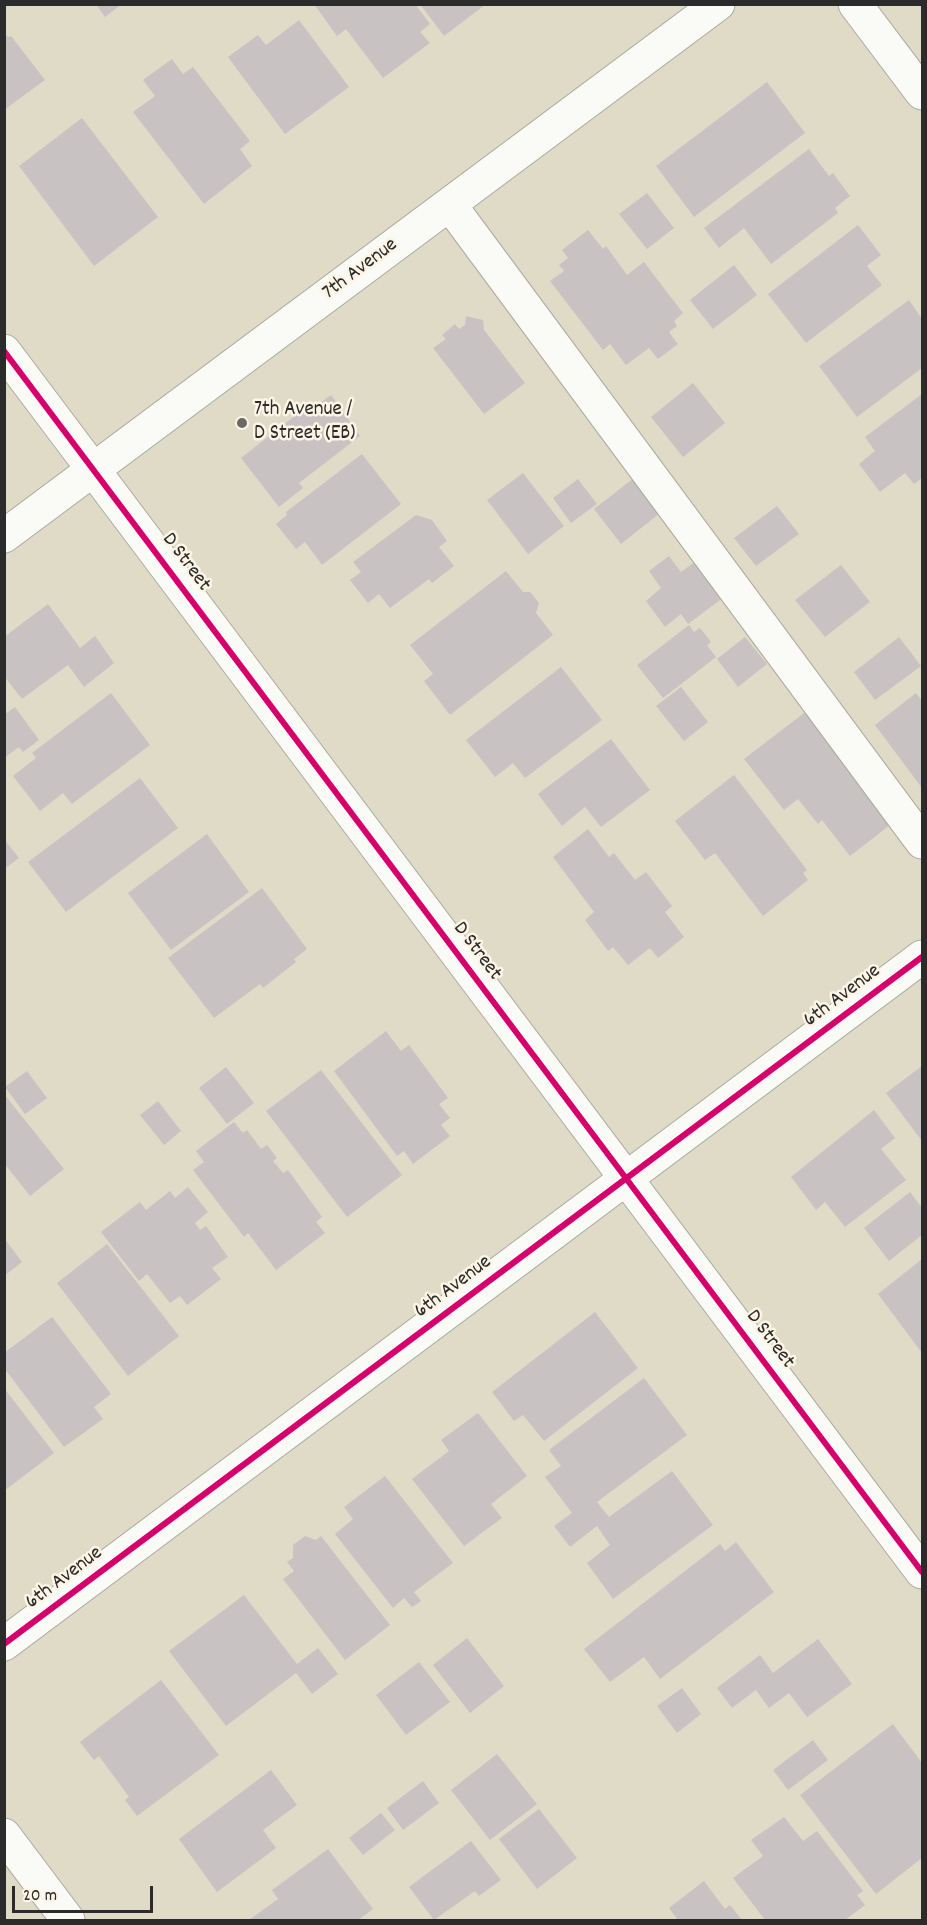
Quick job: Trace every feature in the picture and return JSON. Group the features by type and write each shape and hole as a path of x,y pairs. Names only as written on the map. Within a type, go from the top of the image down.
{"street":[{"name":"7th Avenue","path":"4,536 718,4"},
{"path":"855,4 922,93"},
{"path":"450,205 922,842"},
{"name":"D Street","path":"4,351 922,1572"},
{"name":"6th Avenue","path":"4,1644 922,957"},
{"path":"4,1835 68,1920"}],"building":[{"path":"96,4 122,4 105,17"},
{"path":"314,4 415,4 430,24 420,32 430,43 383,78 346,29 337,36"},
{"path":"420,4 486,4 444,36"},
{"path":"299,20 349,87 285,134 228,57 258,35 266,45"},
{"path":"4,33 8,37 11,36 45,80 4,110"},
{"path":"172,59 183,74 193,67 250,141 240,149 252,166 204,204 133,112 155,96 143,80"},
{"path":"767,82 805,133 694,217 656,166"},
{"path":"82,118 158,217 94,266 19,166"},
{"path":"809,149 829,176 833,173 850,196 835,208 838,213 771,264 744,228 719,248 704,228"},
{"path":"647,193 674,228 647,249 619,214"},
{"path":"858,225 881,255 867,266 882,285 806,343 768,294"},
{"path":"588,230 603,249 606,246 627,275 644,262 683,313 674,321 677,326 669,332 678,344 658,359 649,348 626,365 610,344 603,350 550,281 564,271 559,265 568,258 562,250"},
{"path":"734,265 757,295 713,329 690,300"},
{"path":"909,300 922,319 922,368 857,417 819,366"},
{"path":"466,316 483,320 484,330 525,383 484,414 433,348 446,339 442,335 455,324 459,329 465,325"},
{"path":"693,383 725,423 683,457 651,417"},
{"path":"922,394 922,478 914,484 905,473 880,492 859,464 875,451 865,437"},
{"path":"331,395 360,436 299,483 303,488 279,507 241,458 305,408 309,411"},
{"path":"362,454 401,504 322,565 305,542 296,549 276,524 287,515 286,512"},
{"path":"523,473 564,526 528,554 487,500"},
{"path":"634,478 660,513 621,544 594,509"},
{"path":"578,479 597,504 571,523 553,498"},
{"path":"777,506 799,534 756,566 734,538"},
{"path":"416,515 432,520 447,541 439,547 454,566 432,583 429,579 390,608 379,594 368,603 350,580 361,572 353,562"},
{"path":"669,556 681,572 696,561 724,597 688,624 681,614 665,627 646,601 661,588 649,571"},
{"path":"841,565 870,602 825,637 795,600"},
{"path":"506,571 523,592 530,592 539,603 536,613 553,635 450,715 424,681 433,674 410,645"},
{"path":"48,604 80,648 95,636 114,663 84,687 68,665 22,699 4,676 4,637"},
{"path":"689,625 694,632 700,628 711,642 707,645 716,657 663,698 637,665"},
{"path":"745,637 767,664 738,687 717,659"},
{"path":"899,637 921,666 875,700 854,672"},
{"path":"561,667 602,720 525,778 513,763 495,777 466,740"},
{"path":"681,687 708,722 684,741 656,706"},
{"path":"111,693 150,745 72,804 63,793 40,811 13,776 36,758 32,753"},
{"path":"916,693 922,701 922,788 875,725"},
{"path":"15,707 39,740 23,752 19,747 4,758 4,715"},
{"path":"808,710 894,822 850,856 822,820 818,824 798,799 784,810 744,759"},
{"path":"611,739 650,790 601,827 585,807 562,826 538,794"},
{"path":"734,775 807,870 803,873 808,880 763,916 715,853 705,860 675,821"},
{"path":"140,778 178,828 66,912 28,862"},
{"path":"588,829 609,857 614,853 635,880 646,872 672,906 665,912 684,937 658,958 650,948 628,965 613,947 608,951 585,920 594,912 553,857"},
{"path":"207,834 249,892 171,950 128,893"},
{"path":"4,839 19,858 4,869"},
{"path":"262,888 307,949 294,959 296,962 263,988 260,984 214,1018 168,958"},
{"path":"386,1031 401,1051 409,1045 448,1098 439,1104 450,1118 441,1125 450,1136 413,1164 404,1151 397,1156 334,1071"},
{"path":"922,1066 922,1141 886,1093"},
{"path":"226,1067 254,1103 227,1124 199,1088"},
{"path":"321,1070 402,1175 347,1217 266,1111"},
{"path":"27,1071 47,1098 25,1114 5,1087"},
{"path":"4,1094 64,1169 30,1196 4,1163"},
{"path":"158,1101 181,1131 164,1145 140,1115"},
{"path":"874,1110 895,1138 881,1149 906,1180 845,1227 825,1202 816,1210 791,1177"},
{"path":"234,1122 243,1133 247,1130 261,1149 267,1145 277,1158 273,1161 283,1173 288,1170 322,1217 316,1222 325,1233 276,1270 248,1233 244,1237 193,1170 204,1162 196,1151"},
{"path":"188,1187 208,1212 195,1223 200,1230 206,1226 228,1257 212,1268 221,1279 187,1305 180,1296 170,1303 147,1274 139,1281 101,1232 140,1202 146,1210 170,1191 175,1198"},
{"path":"910,1192 922,1208 922,1235 889,1261 864,1228"},
{"path":"4,1238 22,1262 4,1276"},
{"path":"107,1244 179,1336 128,1376 57,1283"},
{"path":"922,1259 922,1353 878,1294"},
{"path":"595,1312 638,1368 544,1441 523,1415 514,1421 492,1392"},
{"path":"52,1317 111,1394 94,1407 103,1419 64,1447 4,1368 4,1353"},
{"path":"644,1378 687,1435 597,1502 609,1517 672,1471 713,1525 613,1599 587,1563 610,1545 597,1526 570,1547 554,1526 572,1513 545,1477 561,1466 549,1450"},
{"path":"4,1388 54,1453 4,1491"},
{"path":"478,1413 527,1476 491,1504 502,1518 464,1546 412,1479 449,1451 441,1440"},
{"path":"385,1476 453,1563 414,1592 421,1601 412,1607 404,1598 393,1608 335,1534 353,1519 344,1507"},
{"path":"305,1536 316,1540 321,1536 390,1625 345,1660 283,1579 294,1571 287,1562 293,1558 293,1545"},
{"path":"736,1542 774,1592 660,1679 644,1657 610,1682 584,1649 720,1544 725,1551"},
{"path":"244,1595 297,1664 318,1648 338,1674 312,1694 296,1673 226,1726 169,1651"},
{"path":"467,1638 504,1686 470,1713 433,1665"},
{"path":"818,1639 852,1684 807,1717 789,1693 769,1708 756,1690 732,1708 717,1688 760,1655 773,1673"},
{"path":"419,1662 450,1702 406,1735 376,1695"},
{"path":"161,1680 219,1755 137,1816 125,1800 129,1797 99,1756 94,1760 80,1742"},
{"path":"682,1688 701,1714 677,1733 657,1706"},
{"path":"893,1724 922,1763 922,1858 876,1894 800,1795"},
{"path":"813,1740 828,1760 788,1790 773,1770"},
{"path":"497,1754 537,1804 490,1840 451,1790"},
{"path":"271,1770 297,1805 263,1830 276,1848 217,1892 179,1839"},
{"path":"423,1781 439,1803 403,1830 387,1808"},
{"path":"539,1809 577,1858 537,1889 499,1839"},
{"path":"381,1813 395,1830 363,1855 349,1838"},
{"path":"784,1817 803,1841 817,1831 863,1891 857,1895 865,1905 845,1920 765,1920 733,1878 763,1856 751,1840"},
{"path":"471,1841 501,1880 479,1896 475,1891 434,1920 409,1887"},
{"path":"328,1849 373,1909 358,1920 249,1920 278,1899 272,1890"},
{"path":"704,1881 725,1909 730,1905 742,1920 678,1920 669,1908"}],"cycle path":[{"path":"4,351 922,1572"},
{"path":"4,1644 922,957"}],"place":[{"name":"7th Avenue / D Street (EB)","path":"242,423"}]}
